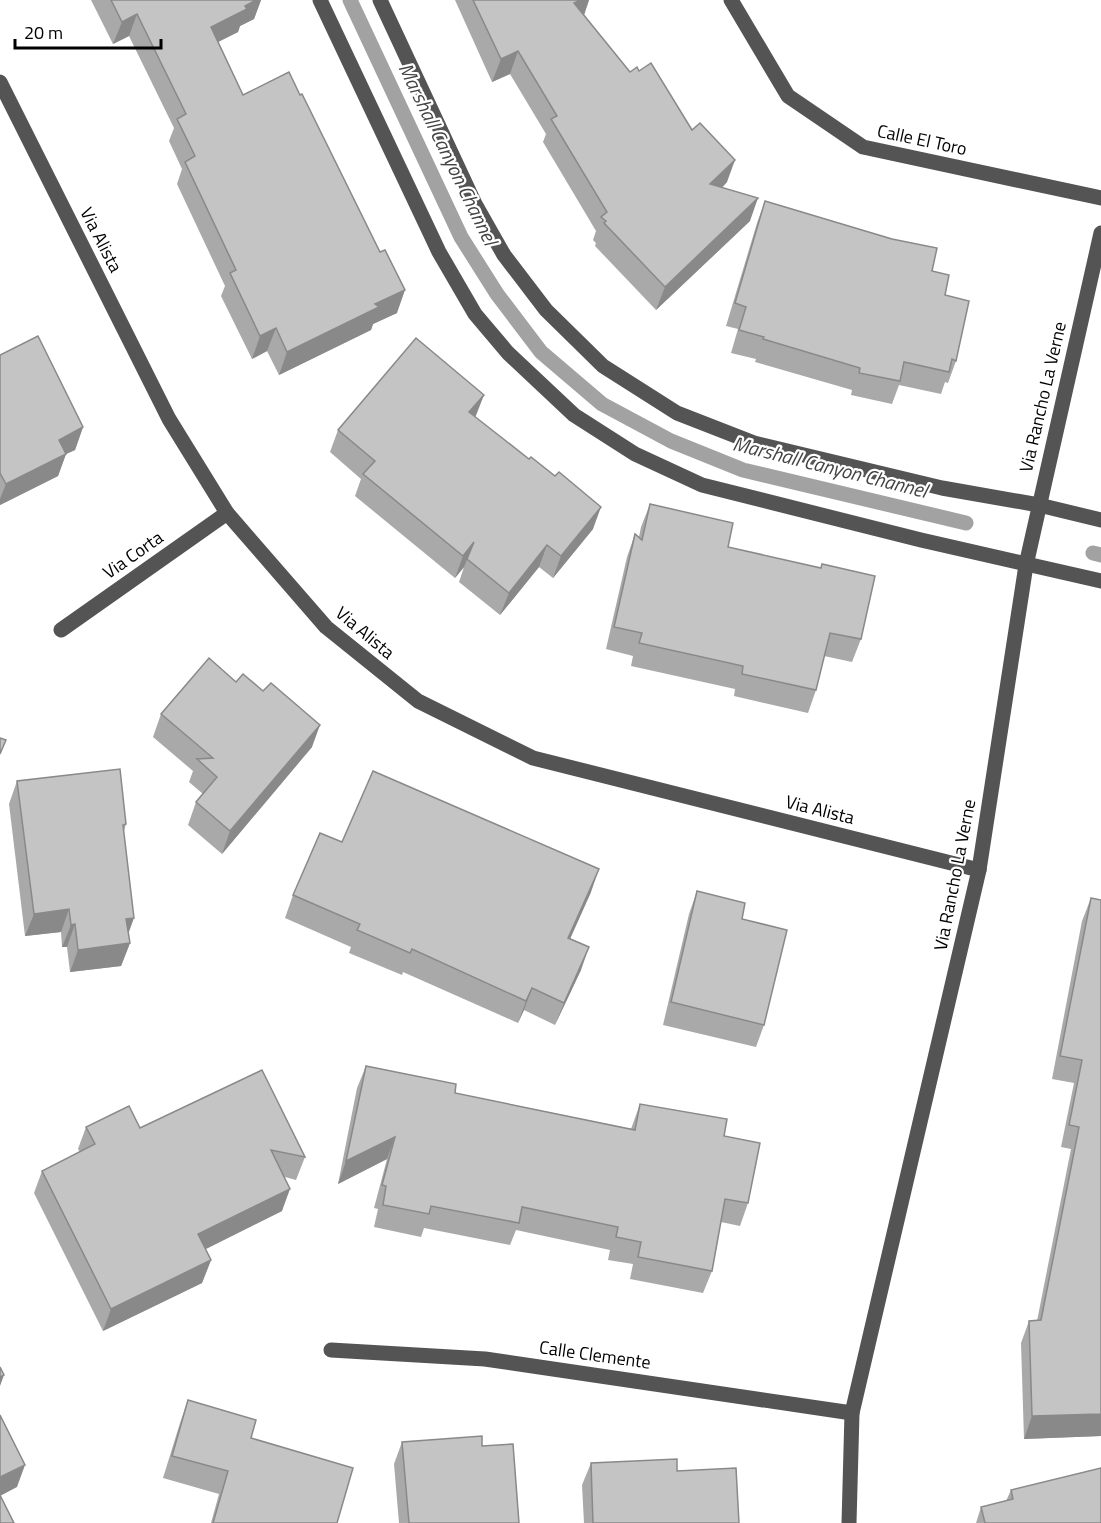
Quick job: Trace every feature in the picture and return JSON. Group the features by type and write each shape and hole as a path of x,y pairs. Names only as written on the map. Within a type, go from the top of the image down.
{"street":[{"path":"320,0 439,252 475,314 508,353 574,415 635,454 702,485 1026,565 1101,581"},
{"path":"380,0 475,204 504,255 546,310 603,366 677,412 754,443 942,488 1039,505 1101,520"},
{"name":"Calle El Toro","path":"731,0 788,96 863,147 1101,198"},
{"name":"Via Alista","path":"0,82 169,419 227,513 326,627 418,701 533,758 979,870"},
{"name":"Via Rancho La Verne","path":"849,1523 852,1413 979,870 1026,565 1101,233"},
{"name":"Via Corta","path":"61,630 227,513"},
{"name":"Calle Clemente","path":"331,1350 485,1359 852,1413"}],"building":[{"path":"111,0 256,0 245,6 247,9 211,27 243,95 289,72 380,252 385,250 405,290 375,304 379,307 287,352 276,328 260,336 230,273 236,270 185,162 195,156 177,119 186,114 137,14 122,22"},
{"path":"473,0 581,0 574,3 630,72 637,67 639,71 651,63 692,130 700,123 735,160 710,184 758,198 665,287 604,223 606,221 601,217 607,212 551,119 557,116 518,51 501,59"},
{"path":"765,201 892,239 937,248 932,271 949,275 945,295 969,301 956,361 952,359 949,372 904,362 900,381 859,373 860,368 739,330 746,307 735,303"},
{"path":"38,336 83,427 59,440 66,454 6,484 0,473 0,355"},
{"path":"416,338 484,395 469,412 529,459 531,457 555,476 559,472 601,507 561,556 547,545 509,593 467,559 474,542 463,556 363,474 375,461 338,430"},
{"path":"650,504 733,523 728,547 821,568 822,564 875,576 861,639 830,633 816,690 742,674 743,666 639,643 642,633 614,627 635,534 642,540"},
{"path":"209,658 236,682 243,674 263,691 271,683 320,725 230,831 196,802 217,777 197,759 213,758 161,714"},
{"path":"0,738 6,740 0,754"},
{"path":"120,769 126,824 123,825 134,918 126,919 130,943 78,950 75,924 71,925 69,909 34,914 17,781"},
{"path":"373,771 599,869 568,938 589,947 564,1003 532,988 526,1001 412,949 410,953 357,930 360,924 293,895 320,833 342,842"},
{"path":"697,891 745,903 742,919 787,930 764,1025 671,1002"},
{"path":"1091,898 1101,900 1101,1414 1032,1416 1029,1321 1041,1320 1079,1127 1069,1125 1082,1060 1060,1056"},
{"path":"366,1066 456,1084 455,1093 635,1130 640,1104 727,1119 724,1136 760,1143 748,1203 725,1199 712,1271 638,1257 641,1242 616,1237 618,1227 522,1207 519,1223 431,1206 429,1214 383,1205 386,1186 382,1185 395,1137 346,1161"},
{"path":"262,1070 305,1157 271,1150 290,1189 198,1234 211,1260 111,1309 42,1171 95,1144 86,1127 129,1106 140,1128"},
{"path":"188,1400 256,1420 251,1438 353,1468 337,1523 213,1523 228,1471 172,1456"},
{"path":"0,1415 25,1465 0,1477"},
{"path":"482,1436 482,1446 513,1444 519,1523 409,1523 402,1442"},
{"path":"677,1459 677,1471 736,1468 739,1523 593,1523 591,1463"},
{"path":"1101,1468 1101,1523 985,1523 981,1507 1013,1499 1011,1490"},
{"path":"0,1495 14,1523 0,1523"}],"waterway":[{"name":"Marshall Canyon Channel","path":"350,0 461,237 497,294 541,352 602,404 671,441 743,470 966,523"},
{"name":"Marshall Canyon Channel","path":"1093,553 1101,555"}]}
